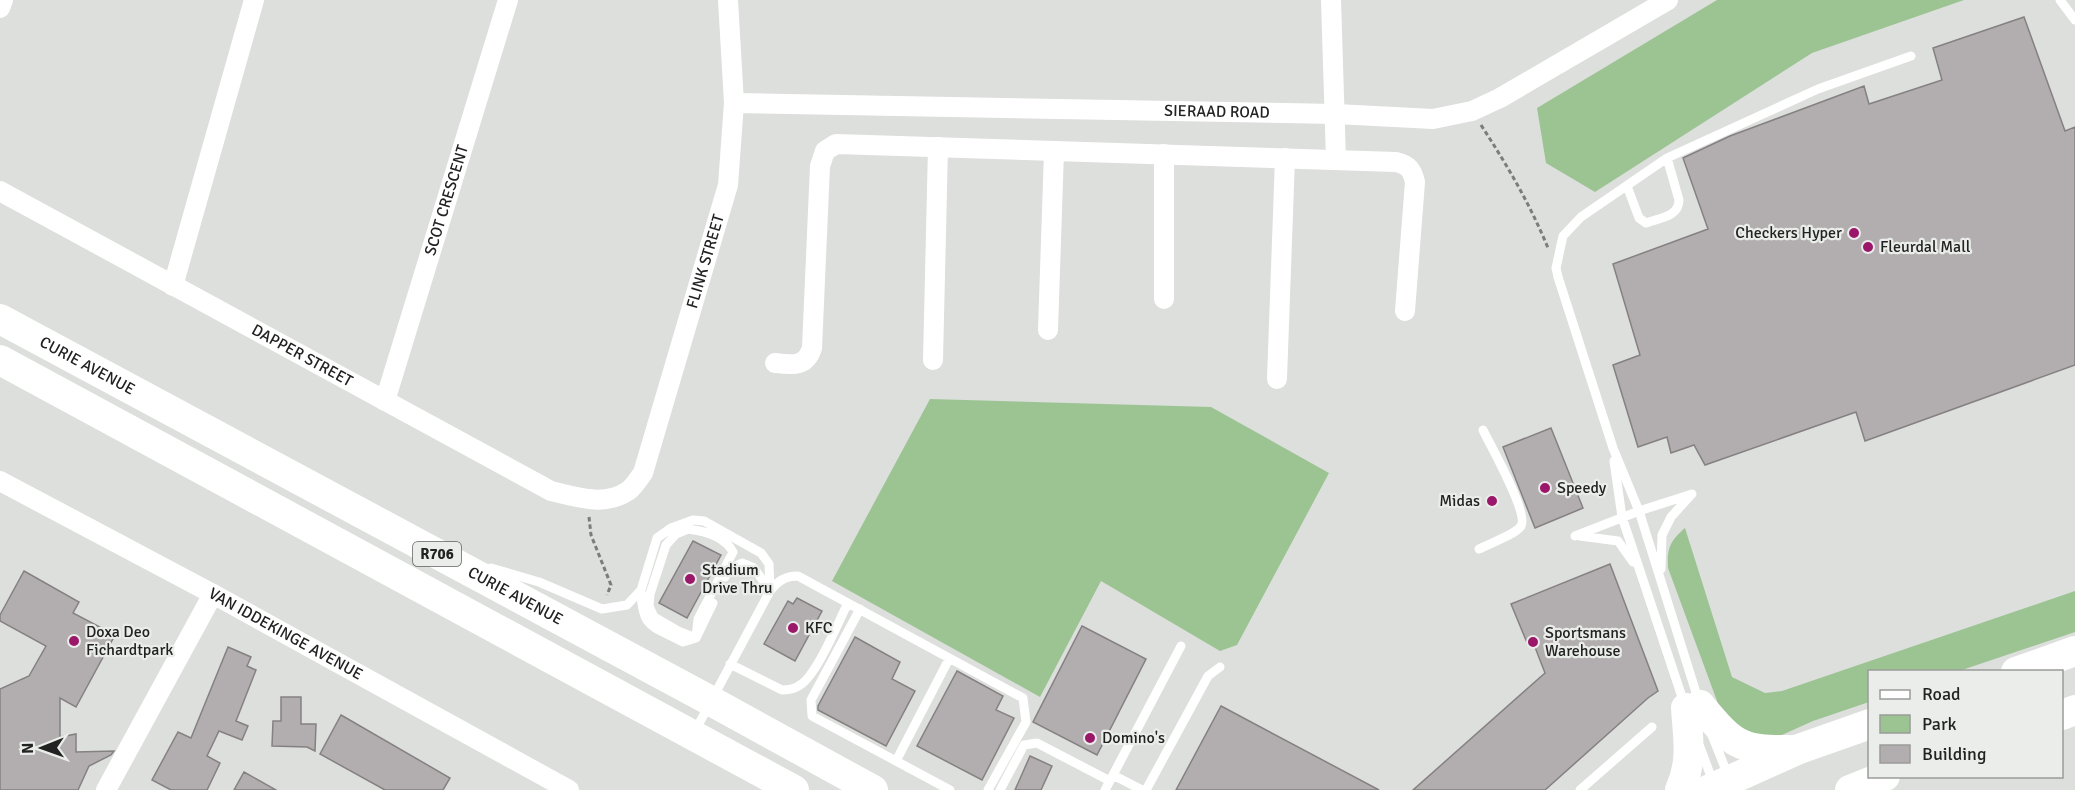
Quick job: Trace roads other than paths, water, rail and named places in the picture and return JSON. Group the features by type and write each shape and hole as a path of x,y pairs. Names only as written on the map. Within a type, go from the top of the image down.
{"main road":[{"path":"0,313 37,339"},
{"name":"CURIE AVENUE","path":"0,319 873,790"},
{"name":"R706","path":"0,360 794,790"},
{"path":"2022,670 2075,651"},
{"path":"1693,707 1724,734 1747,748 1799,749"},
{"path":"1680,790 1687,775 1690,756 1693,707"},
{"path":"1720,787 1799,749 1868,724"},
{"path":"1850,790 1882,778"}],"street":[{"path":"0,8 3,0"},
{"path":"173,286 254,0"},
{"name":"SCOT CRESCENT","path":"385,401 508,0"},
{"name":"FLINK STREET","path":"609,500 629,490 643,473 728,185 734,103 728,0"},
{"path":"1330,0 1336,160"},
{"name":"SIERAAD ROAD","path":"734,103 1336,114 1433,119 1472,111 1529,82 1668,0"},
{"path":"775,363 798,365 805,361 813,348 820,166 825,152 836,144 1407,164 1415,182 1415,198 1405,312"},
{"path":"933,360 939,147"},
{"path":"1048,330 1053,151"},
{"path":"1164,154 1164,299"},
{"path":"1277,379 1285,158"},
{"name":"DAPPER STREET","path":"0,191 550,491 586,500 609,500"},
{"name":"VAN IDDEKINGE AVENUE","path":"0,481 213,594 569,790"},
{"path":"109,789 213,594"}],"lane":[{"path":"2060,0 2075,20"},
{"path":"1720,787 1693,707 1661,576 1639,511 1613,448 1563,297 1556,268 1563,236 1581,217 1667,158 1818,89 1911,56"},
{"path":"1627,186 1639,218 1643,222 1673,214 1679,206 1679,200 1667,158"},
{"path":"1479,549 1516,531 1522,520 1519,504 1483,430"},
{"path":"1613,448 1622,518 1643,580 1693,707 1720,787"},
{"path":"1643,580 1628,553 1617,541 1575,536 1639,511 1692,494 1671,518 1662,536 1661,576"},
{"path":"735,538 737,551 696,638 683,642 647,623 641,611 641,590 657,538 671,528 693,520 704,521 735,538 761,553 769,564 770,591"},
{"path":"688,529 704,531 729,545 733,552 698,619 696,638 654,617 649,606 650,594 666,545 676,534 688,529"},
{"path":"431,550 474,563"},
{"path":"729,569 742,563 754,568 770,591"},
{"path":"485,566 539,582 602,609 627,605 641,590"},
{"path":"692,735 770,591 784,578 798,576 1023,698 1026,722 988,790"},
{"path":"730,664 782,690 800,686 812,673 848,603"},
{"path":"860,609 811,700 812,716 950,790"},
{"path":"1109,782 1180,646"},
{"path":"896,761 949,659"},
{"path":"1000,790 1024,745 1038,743 1109,782 1144,790 1208,676 1220,667"},
{"path":"1580,790 1652,727"}],"place":[{"name":"Checkers Hyper","path":"1854,233"},
{"name":"Fleurdal Mall","path":"1868,247"},
{"name":"Speedy","path":"1545,488"},
{"name":"Midas","path":"1492,501"},
{"name":"Stadium Drive Thru","path":"690,579"},
{"name":"KFC","path":"793,628"},
{"name":"Doxa Deo Fichardtpark","path":"74,641"},
{"name":"Sportsmans Warehouse","path":"1533,642"},
{"name":"Domino's","path":"1090,738"}]}
